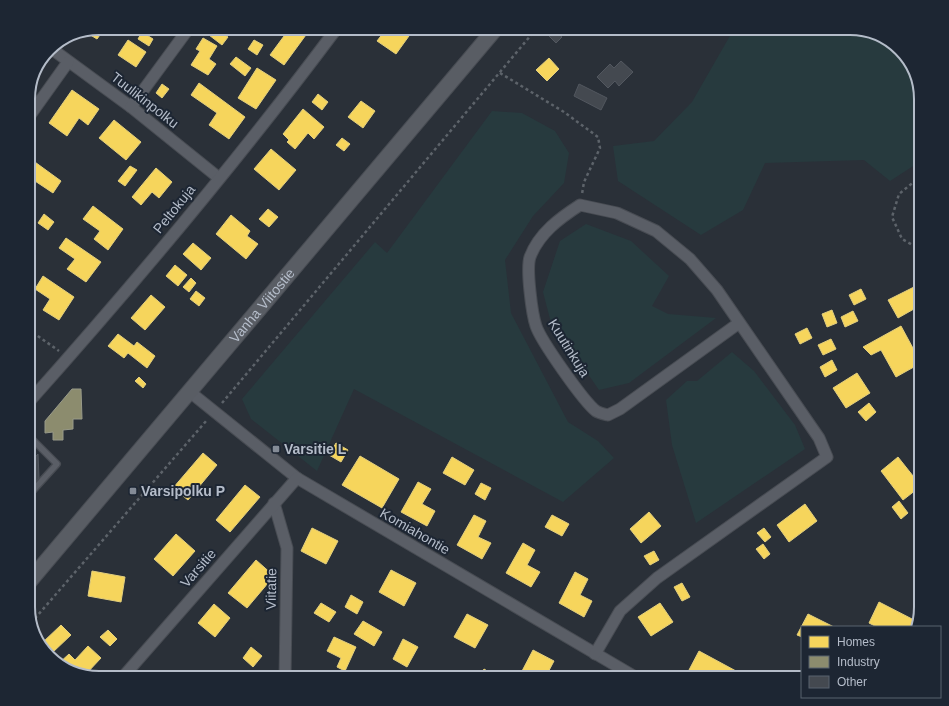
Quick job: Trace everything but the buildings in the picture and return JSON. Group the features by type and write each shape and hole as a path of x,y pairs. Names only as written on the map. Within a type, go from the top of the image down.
{"main road":[{"name":"Vanha Viitostie","path":"35,575 490,35"}],"street":[{"path":"131,107 183,35"},
{"name":"Peltokuja","path":"35,395 69,358 219,178 291,90 332,35"},
{"name":"Tuulikinpolku","path":"57,51 68,62 131,107 219,178"},
{"path":"35,108 68,62"},
{"path":"580,205 617,213 656,231 695,264 717,290 819,438 827,457 657,578 620,611 594,654"},
{"name":"Kuutinkuja","path":"580,205 557,220 540,238 529,258 530,294 536,327 584,398 597,411 608,415 620,409 739,323"},
{"name":"Komiahontie","path":"190,392 296,478 624,671"},
{"name":"Varsitie","path":"128,671 296,478"},
{"name":"Viitatie","path":"274,503 287,548 285,671"}],"lane":[{"path":"35,442 57,464 35,488"}],"path":[{"path":"36,617 214,412 531,35"},
{"path":"500,73 564,112 598,137 600,148 584,182 580,205"},
{"path":"914,182 899,194 892,217 902,239 914,246"},
{"path":"35,334 69,358"}],"green space":[{"path":"730,35 850,35 871,38 889,48 901,60 912,82 914,99 914,166 890,181 864,160 765,163 743,210 701,235 618,181 613,146 654,141 692,102"},
{"path":"492,111 522,113 555,131 569,153 564,183 533,216 505,260 511,313 568,422 598,441 614,458 563,502 354,389 317,471 251,419 242,399 375,242 387,253"},
{"path":"586,224 631,241 669,276 652,306 668,314 716,318 629,383 599,390 550,319 543,292 560,241"},
{"path":"732,352 754,371 795,425 805,449 696,523 672,445 666,400 687,381 697,381"}],"place":[{"name":"Varsitie L","path":"276,449"},
{"name":"Varsipolku P","path":"133,491"}]}
